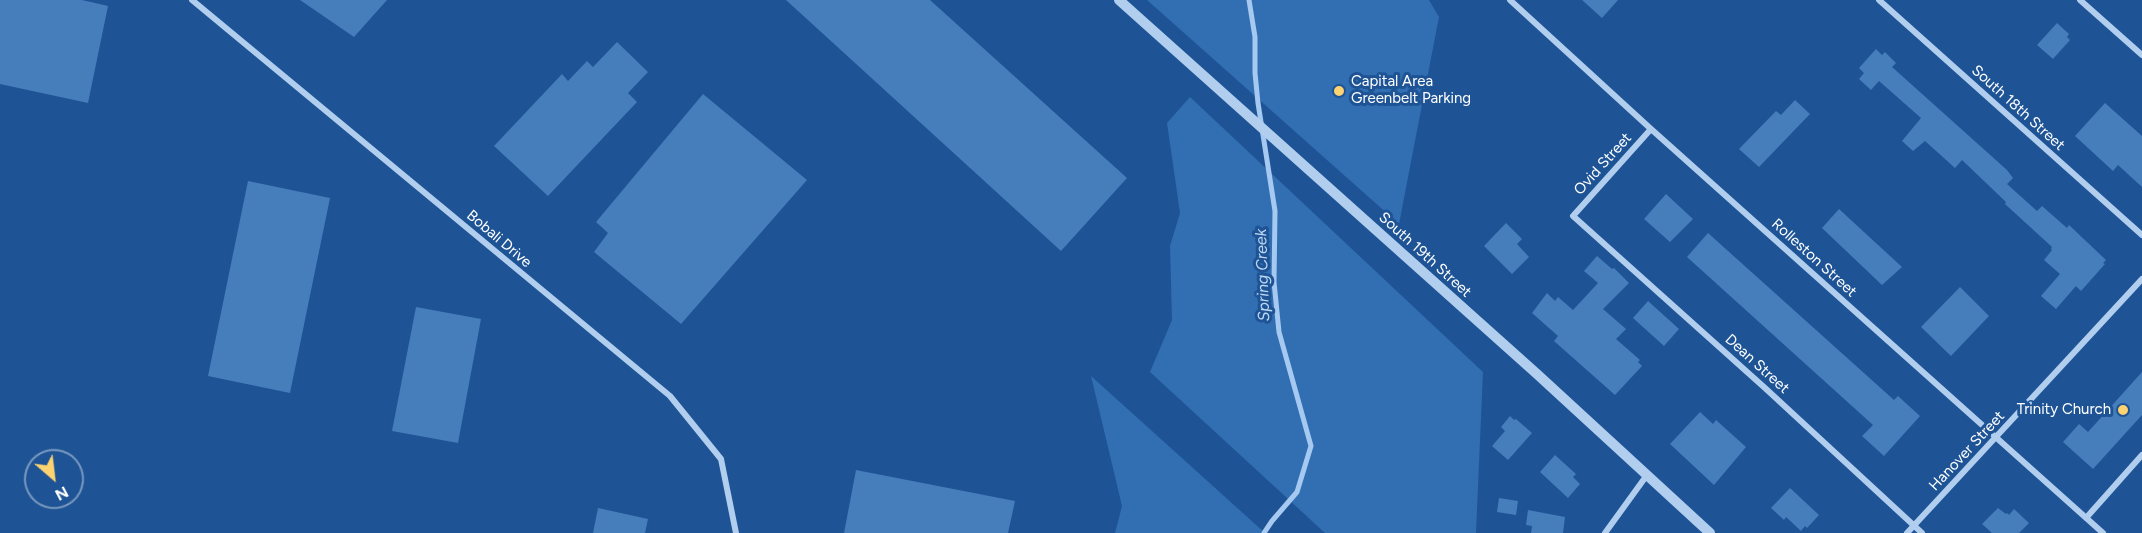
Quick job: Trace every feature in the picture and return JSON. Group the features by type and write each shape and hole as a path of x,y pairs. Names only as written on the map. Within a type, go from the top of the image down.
{"street":[{"name":"Bobali Drive","path":"192,0 670,396 721,459 736,533"},
{"name":"South 19th Street","path":"1119,0 1710,533"},
{"name":"Rolleston Street","path":"1510,0 2103,533"},
{"name":"South 18th Street","path":"1879,0 2142,235"},
{"path":"2080,0 2142,55"},
{"name":"Ovid Street","path":"1573,216 1651,129"},
{"name":"Dean Street","path":"1573,216 1922,533"},
{"name":"Hanover Street","path":"1907,533 2142,279"},
{"path":"2085,518 2142,456"},
{"path":"1605,533 1647,475"}],"shaded area":[{"path":"1147,0 1429,0 1439,17 1399,224"},
{"path":"1190,97 1483,372 1476,533 1325,533 1150,372 1172,320 1170,246 1180,213 1167,123"},
{"path":"1091,376 1265,533 1115,533 1122,506"}],"building":[{"path":"0,0 82,0 108,6 88,103 0,84"},
{"path":"300,0 387,0 354,37"},
{"path":"786,0 930,0 1127,178 1061,251"},
{"path":"1582,0 1618,0 1602,18"},
{"path":"2057,23 2069,34 2067,37 2070,40 2053,59 2037,45"},
{"path":"617,42 648,72 628,93 637,102 548,196 494,146 562,74 568,81 587,61 593,67"},
{"path":"1876,49 1882,55 1885,52 1896,63 1892,67 2007,170 2013,178 2007,184 2037,211 2042,206 2067,228 2069,225 2106,260 2081,291 2076,286 2056,309 2041,296 2060,274 2044,260 2052,247 1962,160 1955,168 1925,141 1913,151 1902,141 1921,118 1879,81 1871,90 1859,79 1864,73 1859,68"},
{"path":"703,94 807,180 681,324 594,252 608,233 596,222"},
{"path":"1795,100 1810,114 1759,167 1739,149 1776,111 1781,115"},
{"path":"2105,103 2142,136 2142,187 2118,165 2113,171 2075,136"},
{"path":"248,181 330,198 290,393 208,376"},
{"path":"1666,194 1693,219 1670,242 1644,219"},
{"path":"1839,209 1902,267 1882,285 1822,228"},
{"path":"1506,223 1522,239 1517,244 1529,257 1512,274 1484,246"},
{"path":"1708,233 1894,400 1898,396 1920,416 1884,456 1862,436 1873,425 1687,257"},
{"path":"1597,256 1629,283 1603,309 1626,329 1616,339 1640,360 1638,362 1642,366 1615,395 1554,341 1558,336 1532,313 1547,293 1555,301 1558,297 1573,310 1598,283 1584,271"},
{"path":"1960,287 1989,316 1951,356 1921,327"},
{"path":"1648,301 1679,329 1664,346 1633,318"},
{"path":"416,307 481,319 458,443 392,431"},
{"path":"2142,372 2142,415 2093,469 2063,442 2079,424 2088,432"},
{"path":"1700,412 1713,424 1716,420 1746,447 1714,485 1670,444"},
{"path":"1510,416 1532,433 1508,460 1492,446 1505,431 1501,427"},
{"path":"1555,455 1576,474 1573,477 1580,484 1568,498 1540,472"},
{"path":"856,470 1015,501 1008,533 844,533"},
{"path":"1790,488 1819,515 1801,531 1786,517 1784,520 1771,508"},
{"path":"1499,498 1518,501 1516,515 1497,512"},
{"path":"598,508 648,519 645,533 593,533"},
{"path":"1998,508 2009,515 2014,509 2029,523 2019,533 1992,533 1982,524"},
{"path":"1528,510 1565,517 1563,533 1531,533 1532,526 1526,525"}],"waterway":[{"name":"Spring Creek","path":"1249,0 1255,37 1258,103 1275,211 1274,282 1279,332 1311,446 1297,492 1264,533"}],"place":[{"name":"Capital Area Greenbelt Parking","path":"1339,91"},
{"name":"Trinity Church","path":"2123,410"}]}
